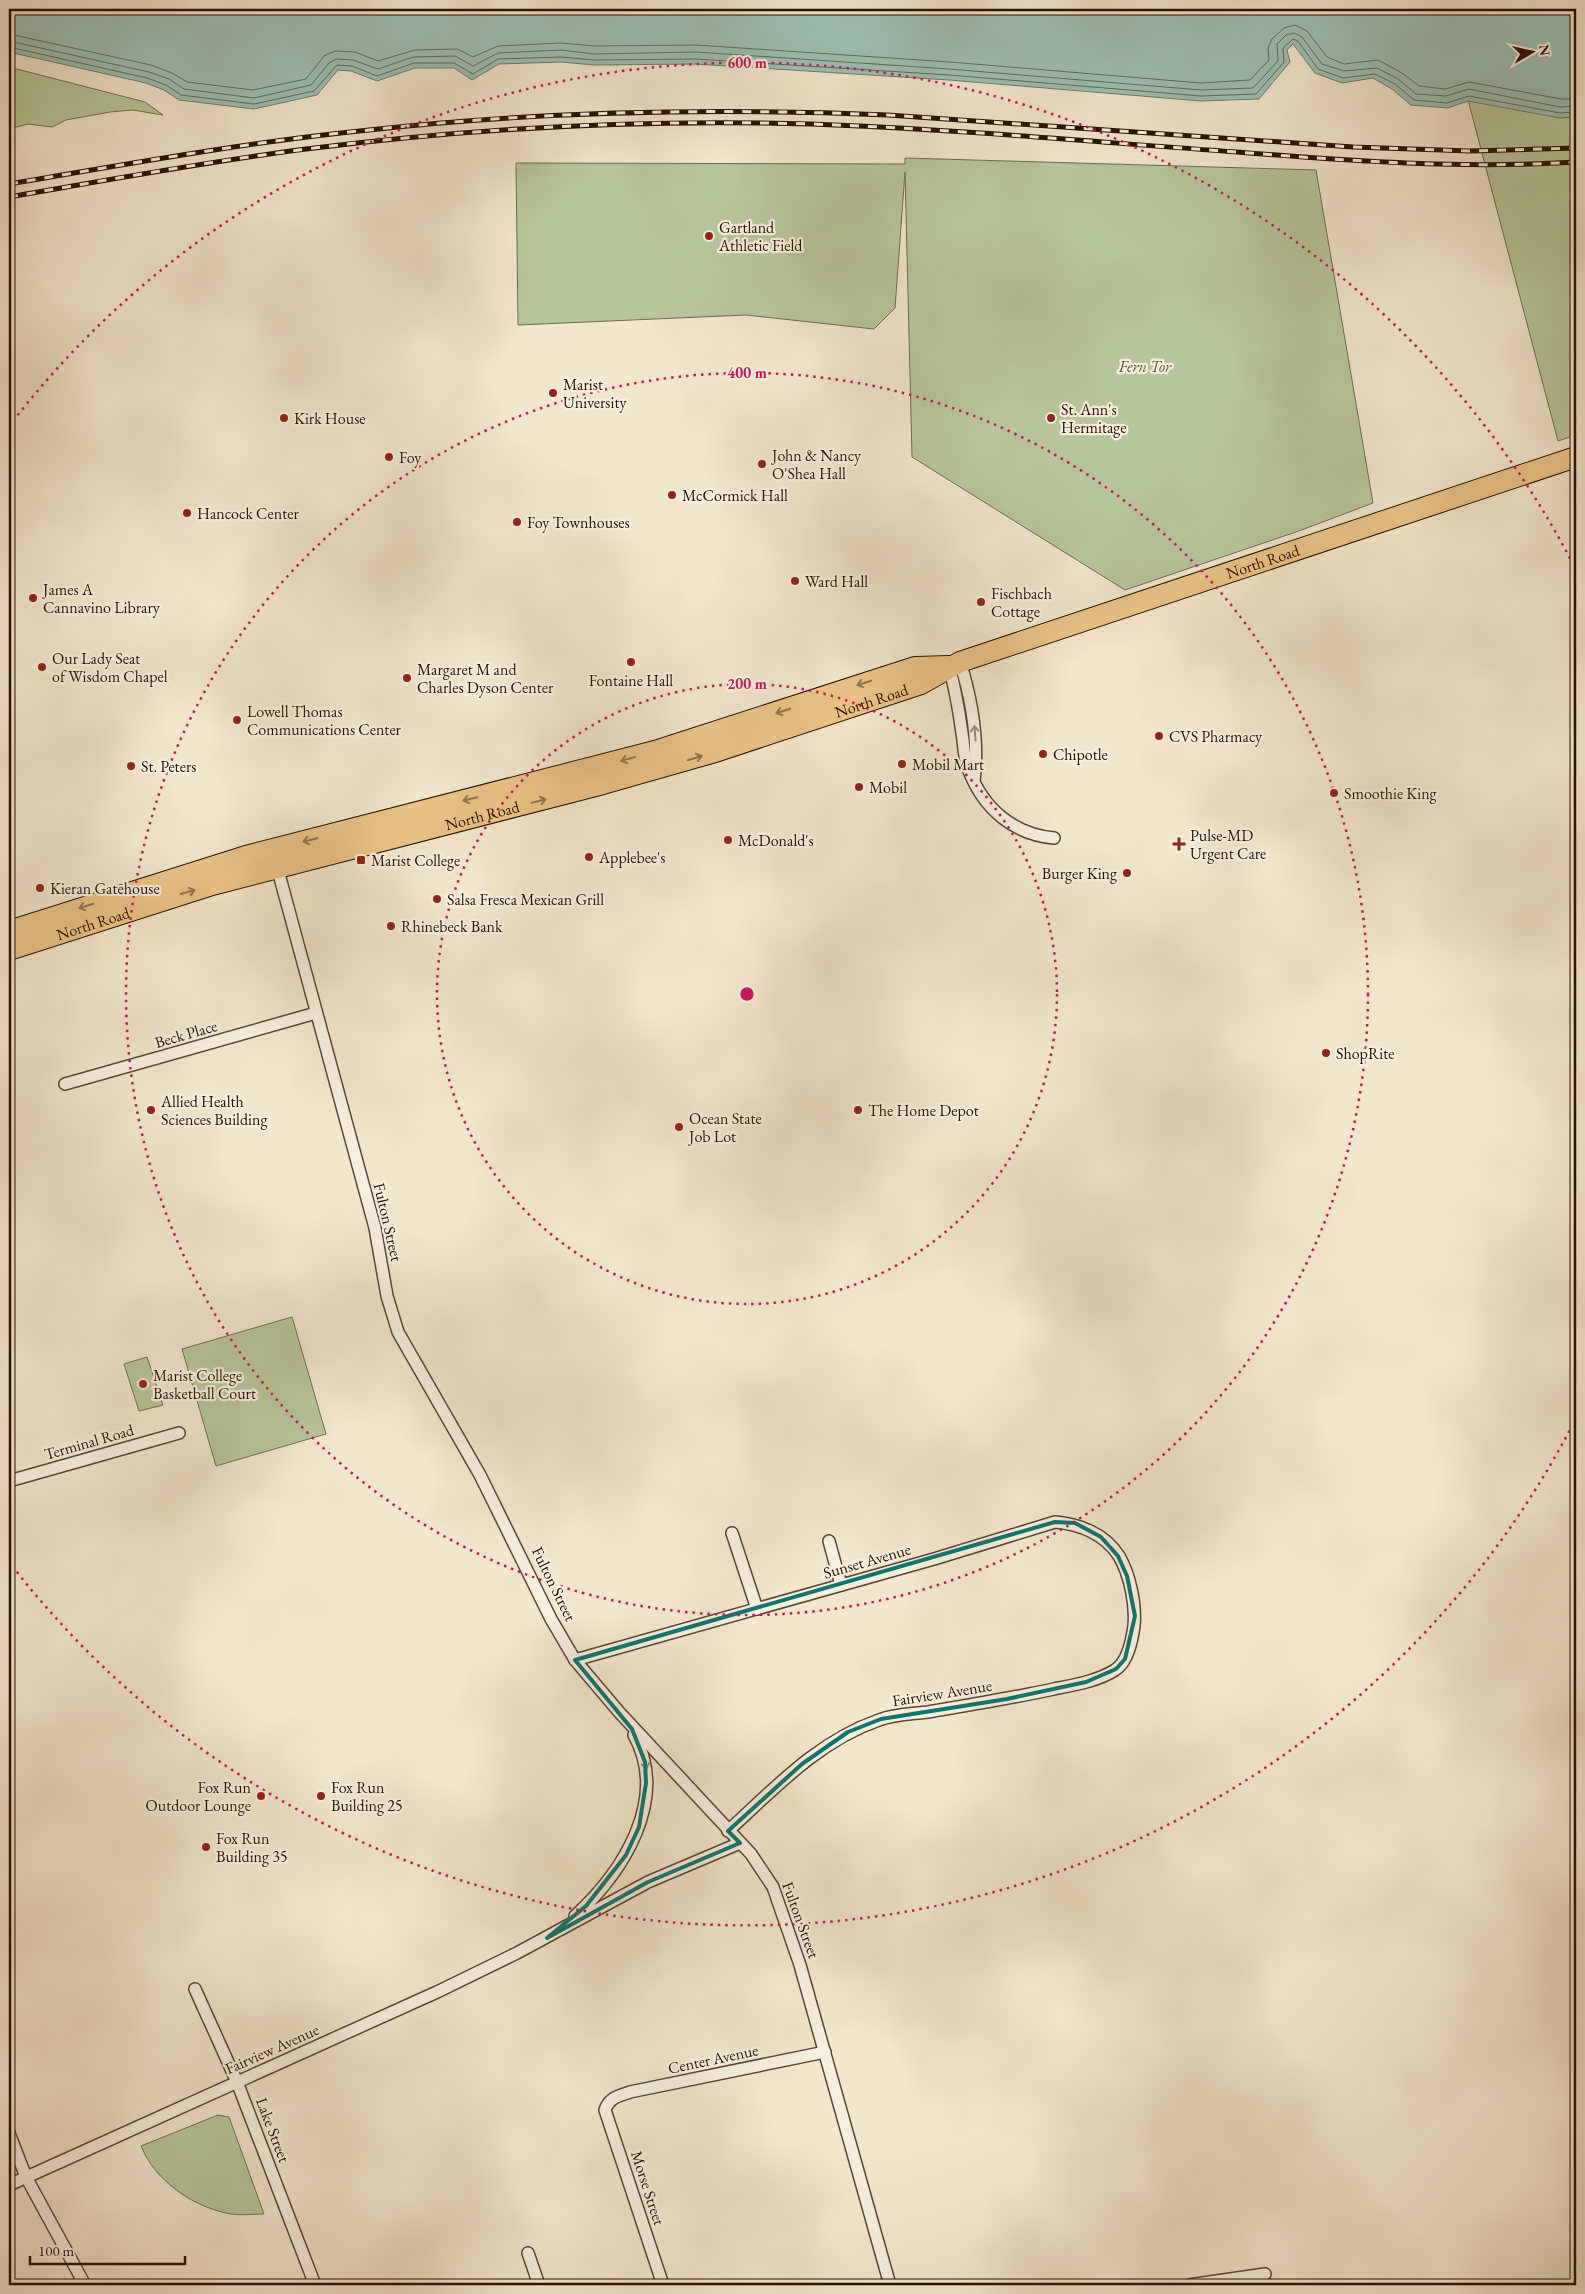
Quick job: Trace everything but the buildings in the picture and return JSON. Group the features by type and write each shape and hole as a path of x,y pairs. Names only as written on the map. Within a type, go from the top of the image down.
{"highway":[{"name":"North Road","path":"9,931 179,876 275,858 693,759 920,684 955,664 1576,457"},
{"name":"North Road","path":"9,950 180,894 275,858"}],"street":[{"path":"955,664 956,694 967,764 974,781 986,802 1007,823 1031,834 1054,838"},
{"name":"Fulton Street","path":"275,858 375,1228 393,1321 412,1359 484,1481 551,1619 575,1660 624,1718 760,1866 779,1898 825,2052 890,2285"},
{"name":"Beck Place","path":"65,1084 316,1013"},
{"name":"Terminal Road","path":"9,1481 179,1433"},
{"name":"Sunset Avenue","path":"575,1660 1055,1522 1075,1523 1101,1537 1118,1556 1127,1576 1132,1595"},
{"path":"732,1533 757,1609"},
{"path":"829,1541 841,1585"},
{"name":"Fairview Avenue","path":"728,1831 802,1764 848,1732 882,1719 1007,1699 1086,1682 1116,1670 1125,1659 1132,1636 1135,1616 1132,1595"},
{"name":"Fairview Avenue","path":"547,1938 586,1906 608,1881 626,1854 639,1827 646,1783 645,1762 638,1740 624,1718"},
{"name":"Fairview Avenue","path":"9,2185 428,1996 547,1938 648,1882 740,1843"},
{"name":"Lake Street","path":"195,1989 237,2082 315,2285"},
{"name":"Center Avenue","path":"609,2101 630,2092 825,2052"},
{"name":"Morse Street","path":"609,2101 605,2110 663,2285"},
{"path":"9,2133 26,2177 85,2285"},
{"path":"528,2253 539,2285"},
{"path":"1189,2285 1265,2274"}],"highlighted area":[{"path":"1055,1522 1075,1523 1101,1537 1118,1556 1127,1576 1135,1616 1125,1659 1116,1669 1086,1682 1007,1699 881,1719 848,1732 802,1764 728,1831 740,1843 648,1882 547,1938 586,1906 626,1855 639,1827 646,1783 645,1762 632,1729 575,1660"}],"green space":[{"path":"9,67 145,102 163,115 133,110 110,112 66,120 52,127 28,124 9,129"},
{"path":"1468,100 1576,107 1576,435 1558,441"},
{"name":"Fern Tor","path":"905,158 1316,170 1373,503 1296,532 1125,590 912,457 905,172 895,308 874,329 746,315 518,325 516,163 905,164"},
{"path":"292,1317 326,1434 216,1466 182,1349"},
{"name":"Marist College Basketball Court","path":"147,1357 163,1405 139,1411 124,1364"},
{"path":"218,2115 229,2117 264,2214 230,2214 200,2204 187,2197 175,2189 155,2170 141,2146"}],"water":[{"path":"9,9 1576,9 1576,117 1560,118 1468,101 1448,108 1411,105 1392,89 1373,78 1342,83 1315,73 1293,44 1287,50 1290,62 1259,99 1201,101 949,80 695,64 594,65 561,62 499,64 472,80 454,68 415,68 377,81 351,71 338,70 317,95 254,109 179,100 164,90 146,83 9,52"}],"railway":[{"path":"9,184 188,154 324,135 499,119 628,113 758,112 888,115 1353,147 1470,151 1576,148"},
{"path":"9,197 194,165 306,149 432,136 621,124 748,123 864,126 1406,163 1491,165 1576,162"}],"place":[{"name":"Gartland Athletic Field","path":"709,236"},
{"name":"Marist University","path":"553,393"},
{"name":"Kirk House","path":"284,418"},
{"name":"St. Ann's Hermitage","path":"1051,418"},
{"name":"Foy","path":"389,457"},
{"name":"John & Nancy O'Shea Hall","path":"762,464"},
{"name":"McCormick Hall","path":"672,495"},
{"name":"Hancock Center","path":"187,513"},
{"name":"Foy Townhouses","path":"517,522"},
{"name":"Ward Hall","path":"795,581"},
{"name":"James A Cannavino Library","path":"33,598"},
{"name":"Fischbach Cottage","path":"981,602"},
{"name":"Fontaine Hall","path":"631,662"},
{"name":"Our Lady Seat of Wisdom Chapel","path":"42,667"},
{"name":"Margaret M and Charles Dyson Center","path":"407,678"},
{"name":"Lowell Thomas Communications Center","path":"237,720"},
{"name":"CVS Pharmacy","path":"1159,736"},
{"name":"Chipotle","path":"1043,754"},
{"name":"Mobil Mart","path":"902,764"},
{"name":"St. Peters","path":"131,766"},
{"name":"Mobil","path":"859,787"},
{"name":"Smoothie King","path":"1334,793"},
{"name":"McDonald's","path":"728,840"},
{"name":"Pulse-MD Urgent Care","path":"1179,844"},
{"name":"Applebee's","path":"589,857"},
{"name":"Marist College","path":"361,860"},
{"name":"Burger King","path":"1127,873"},
{"name":"Kieran Gatehouse","path":"40,888"},
{"name":"Salsa Fresca Mexican Grill","path":"437,899"},
{"name":"Rhinebeck Bank","path":"391,926"},
{"name":"ShopRite","path":"1326,1053"},
{"name":"Allied Health Sciences Building","path":"151,1110"},
{"name":"The Home Depot","path":"858,1110"},
{"name":"Ocean State Job Lot","path":"679,1127"},
{"name":"Marist College Basketball Court","path":"143,1384"},
{"name":"Fox Run Outdoor Lounge","path":"261,1796"},
{"name":"Fox Run Building 25","path":"321,1796"},
{"name":"Fox Run Building 35","path":"206,1847"}]}
